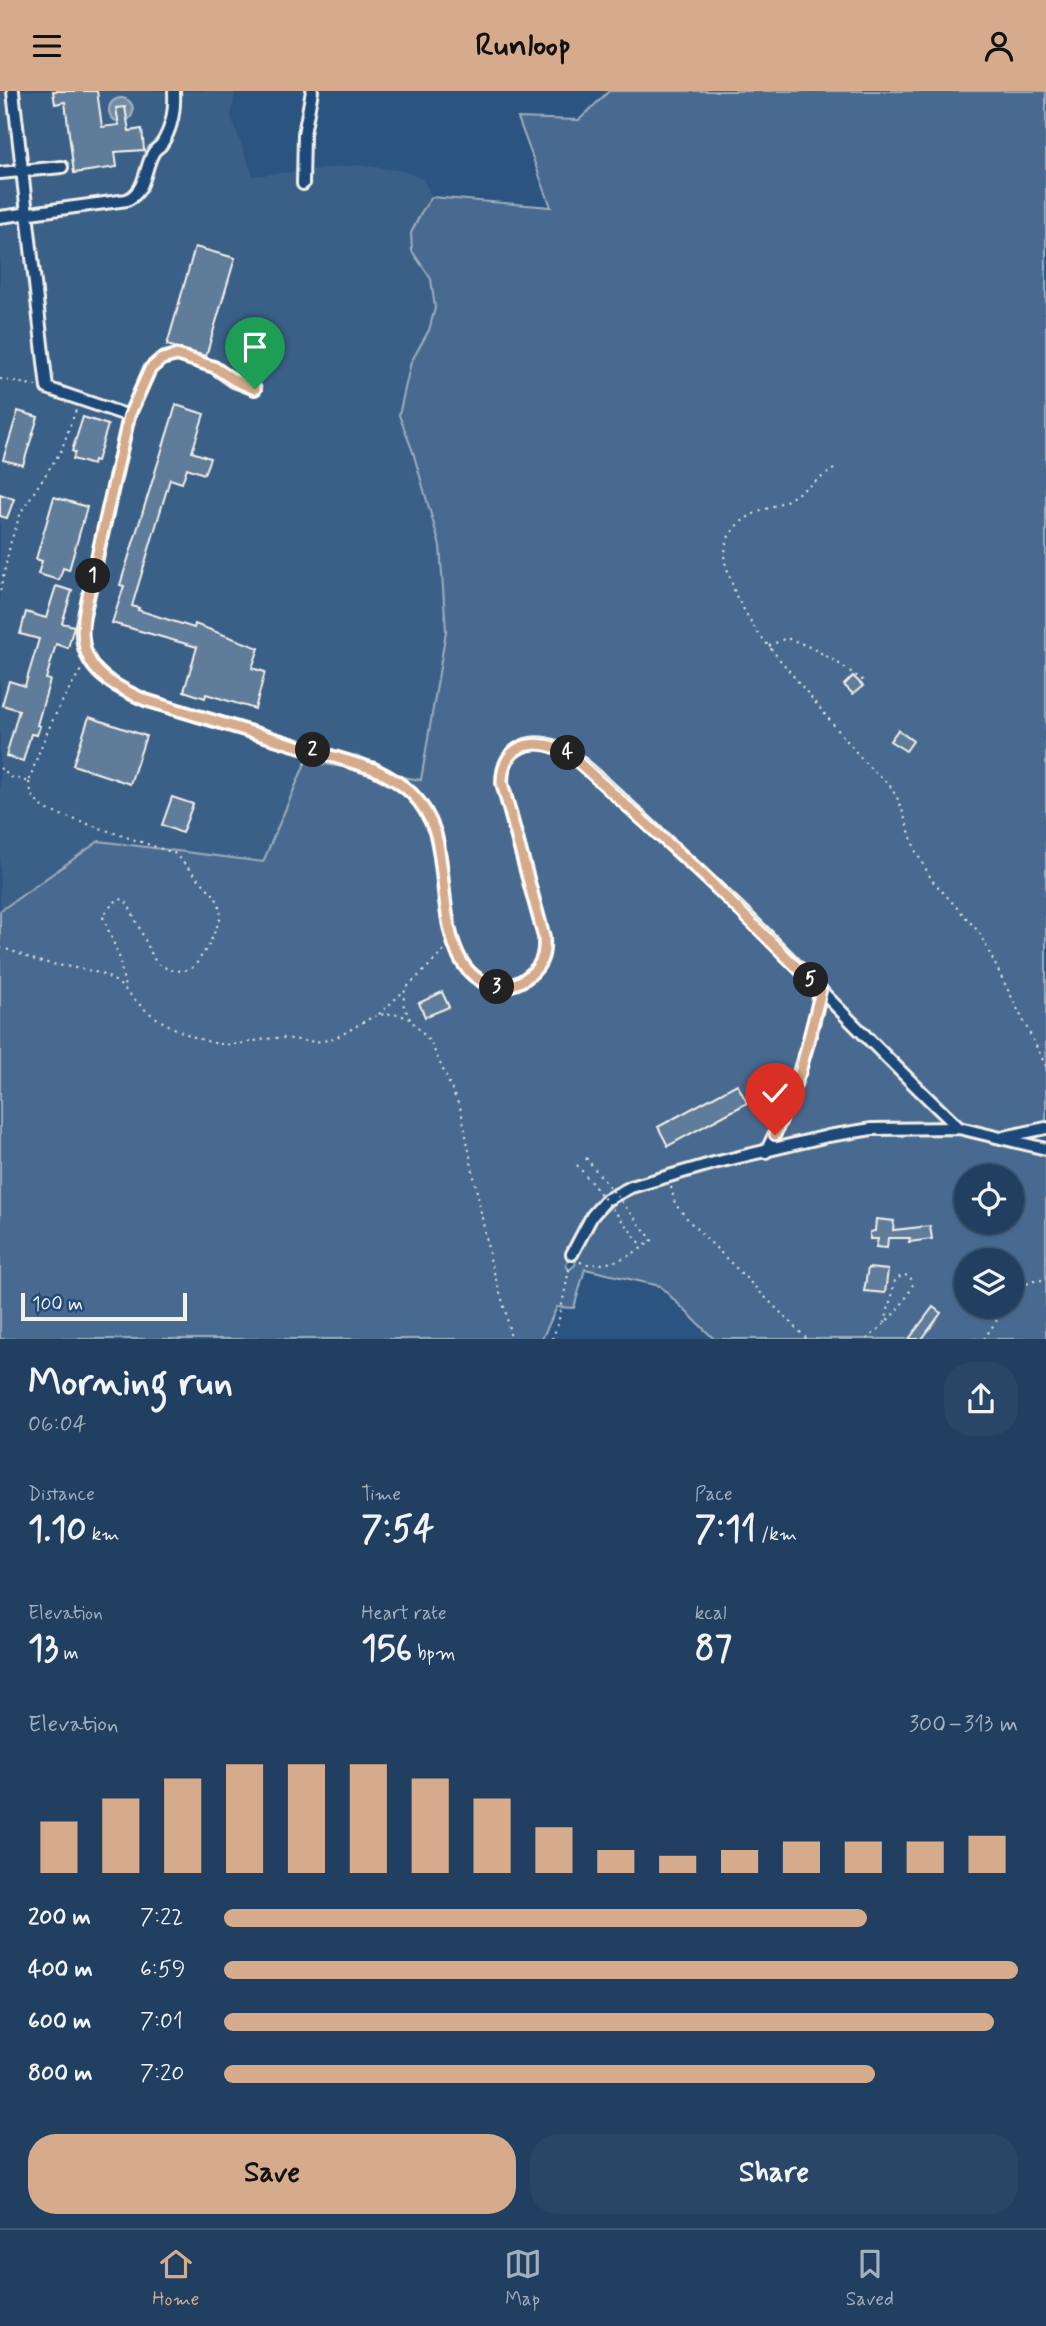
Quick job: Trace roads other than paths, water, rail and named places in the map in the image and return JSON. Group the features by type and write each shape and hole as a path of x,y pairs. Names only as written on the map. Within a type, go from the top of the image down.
{"street":[{"path":"13,91 47,388 129,416"},
{"path":"0,217 134,197 154,152 170,129 174,91"},
{"path":"303,184 304,134 312,91"},
{"path":"0,173 62,167"},
{"path":"255,389 214,367 177,355 162,359 150,369 129,416 82,625 83,643 91,662 113,685 145,700 374,769 407,787 417,797 435,831 450,931 458,954 469,972 484,983 498,987 512,985 527,978 540,965 545,951 544,937 502,783 502,770 508,758 526,745 557,747 590,772 725,896 959,1128"},
{"path":"766,1153 790,1103 821,991"},
{"path":"572,1254 592,1216 606,1200 631,1187 713,1163 766,1153 828,1136 872,1129 959,1128 1046,1149"},
{"path":"1000,1138 1046,1128"}]}
